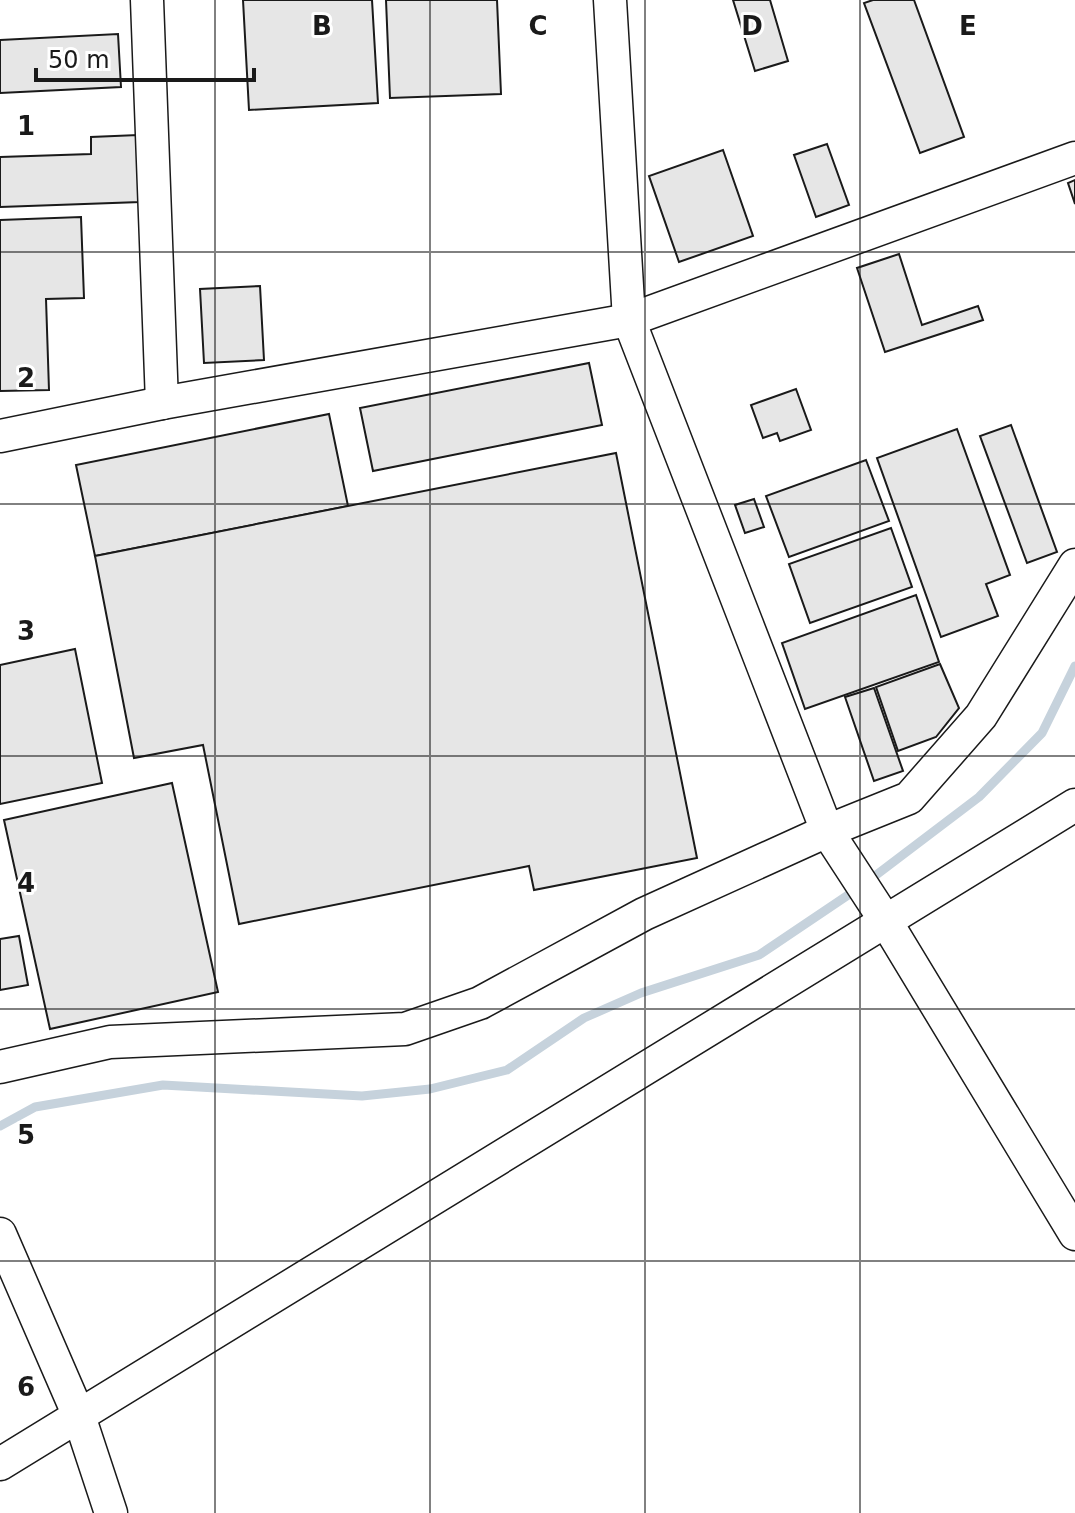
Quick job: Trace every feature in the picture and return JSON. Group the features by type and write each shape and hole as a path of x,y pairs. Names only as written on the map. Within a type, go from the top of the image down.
{"street":[{"path":"147,0 162,403"},
{"path":"610,0 629,320 827,831 885,920 1075,1234"},
{"path":"0,436 162,403 629,320 1075,158"},
{"path":"0,1067 110,1042 405,1029 480,1003 644,914 827,831 909,798 981,716 1075,565"},
{"path":"0,1464 1075,805"},
{"path":"0,1234 79,1416 111,1513"}],"building":[{"path":"243,0 372,0 378,103 249,110"},
{"path":"386,0 497,0 501,94 390,98"},
{"path":"733,0 770,0 788,61 755,71"},
{"path":"873,0 914,0 964,137 920,153 864,3"},
{"path":"118,34 121,87 0,93 0,40"},
{"path":"138,135 140,202 0,207 0,157 91,154 91,137"},
{"path":"827,144 849,205 816,217 794,155"},
{"path":"723,150 753,236 679,262 649,176"},
{"path":"1075,180 1075,204 1068,183"},
{"path":"81,217 84,298 46,299 49,390 0,391 0,220"},
{"path":"899,254 922,325 978,306 983,320 885,352 857,268"},
{"path":"260,286 264,360 204,363 200,289"},
{"path":"589,363 602,425 373,471 360,408"},
{"path":"796,389 811,430 780,441 777,433 763,438 751,405"},
{"path":"329,414 348,506 95,556 76,465"},
{"path":"1011,425 1057,552 1027,563 980,436"},
{"path":"957,429 1010,575 986,584 998,616 941,637 877,458"},
{"path":"616,453 697,858 534,890 529,866 239,924 203,745 134,758 95,556"},
{"path":"866,460 889,521 789,557 766,496"},
{"path":"754,499 764,527 745,533 735,505"},
{"path":"891,528 912,587 810,623 789,564"},
{"path":"916,595 939,662 805,709 782,643"},
{"path":"75,649 102,783 0,804 0,665"},
{"path":"940,664 959,708 936,737 898,751 876,687"},
{"path":"874,688 903,771 874,781 845,697"},
{"path":"172,783 218,992 50,1029 4,820"},
{"path":"19,936 28,985 0,990 0,939"}],"waterway":[{"path":"0,1126 35,1107 163,1085 362,1096 430,1089 507,1070 584,1018 641,993 759,955 863,885 979,797 1042,733 1075,666"}]}
